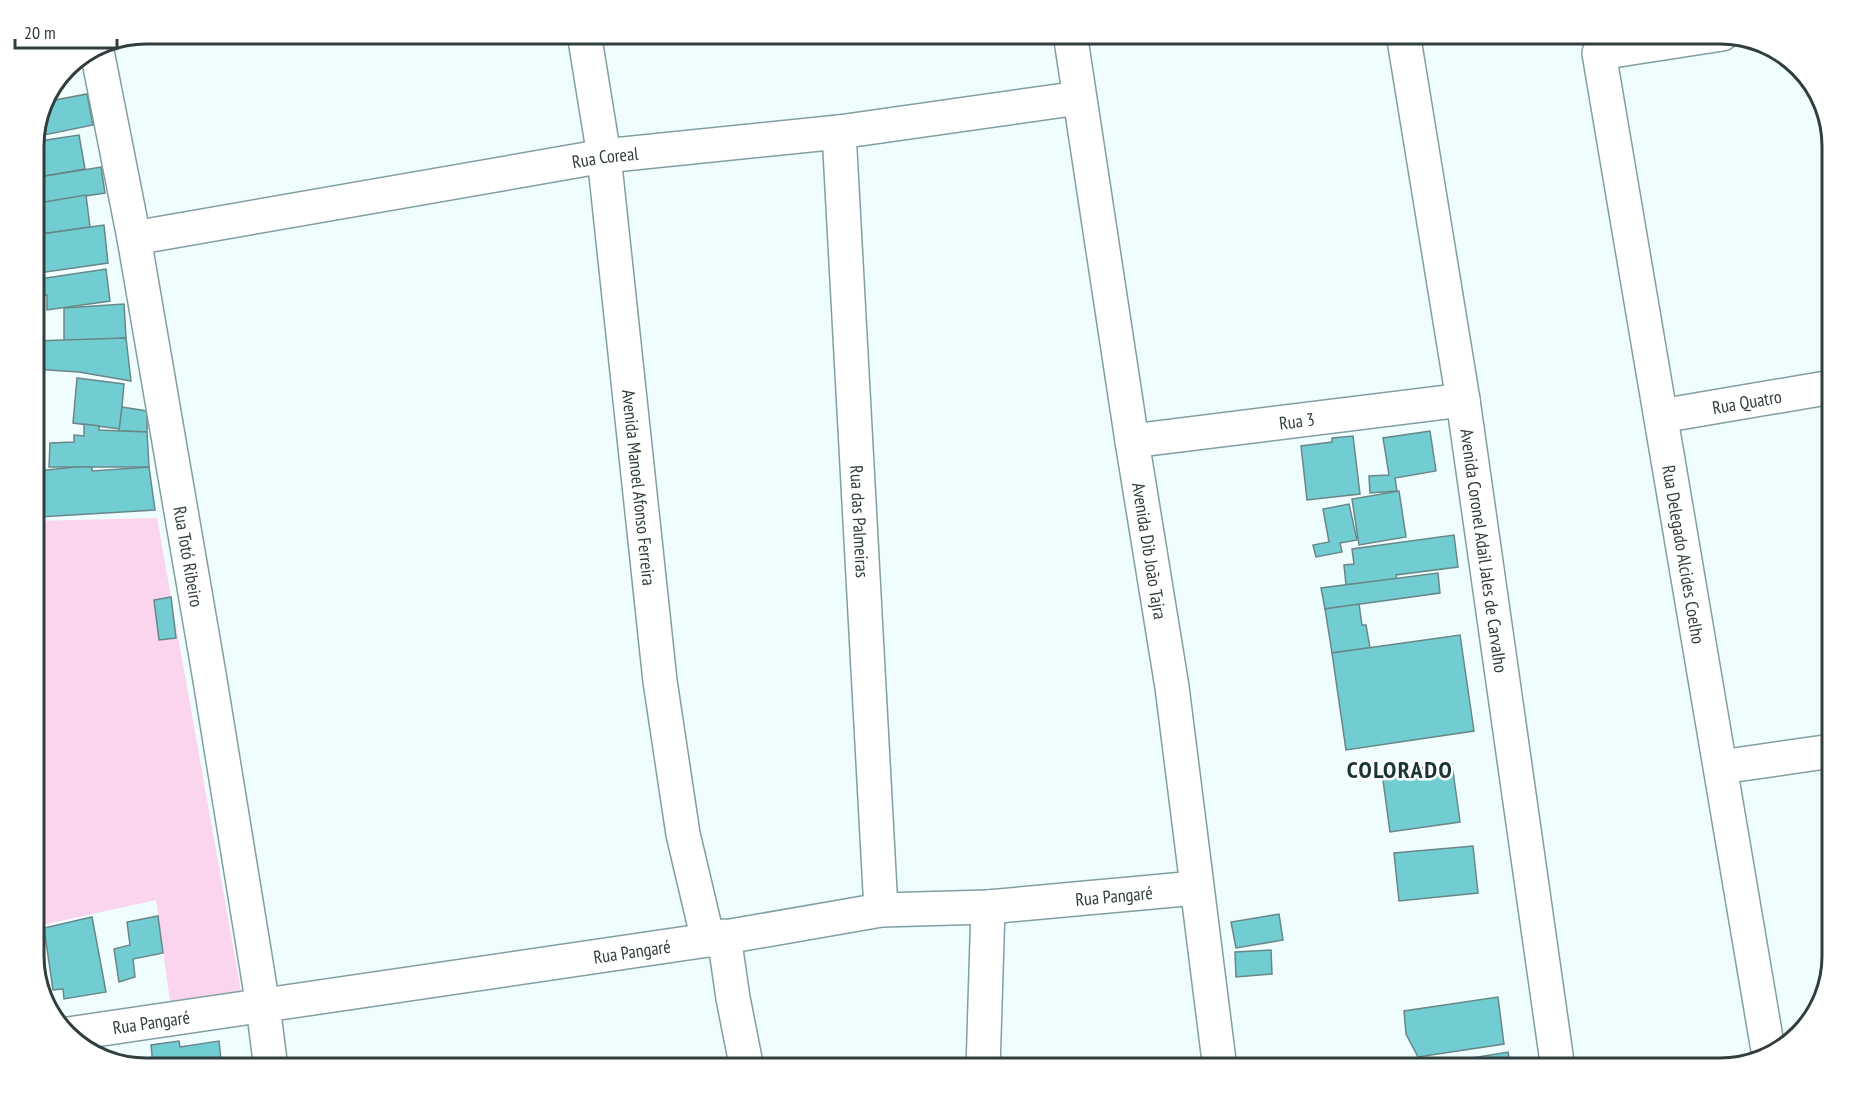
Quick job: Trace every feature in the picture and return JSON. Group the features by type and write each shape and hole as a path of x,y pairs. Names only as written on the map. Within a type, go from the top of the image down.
{"street":[{"name":"Avenida Manoel Afonso Ferreira","path":"586,44 604,156 670,756 683,834 733,998 745,1058"},
{"name":"Avenida Dib João Tajra","path":"1072,44 1172,687 1219,1058"},
{"name":"Avenida Coronel Adail Jales de Carvalho","path":"1404,44 1463,400 1556,1058"},
{"name":"Rua Delegado Alcides Coelho","path":"1657,44 1599,53 1767,1047"},
{"name":"Rua Totó Ribeiro","path":"98,56 134,238 209,674 270,1058"},
{"name":"Rua Coreal","path":"134,238 604,156 839,132 1079,98"},
{"name":"Rua das Palmeiras","path":"839,132 881,910"},
{"name":"Rua Quatro","path":"1661,416 1821,389"},
{"name":"Rua 3","path":"1132,441 1463,400"},
{"path":"1721,767 1822,752"},
{"name":"Rua Pangaré","path":"77,1033 716,938 881,910 988,907 1196,888"},
{"path":"983,1058 988,907"}],"shaded area":[{"path":"157,518 241,991 170,1001 156,900 44,925 44,521"}],"building":[{"path":"87,94 93,125 44,135 47,119 54,100"},
{"path":"79,135 85,169 44,176 44,140"},
{"path":"101,167 105,193 44,202 44,176"},
{"path":"86,195 90,227 44,234 44,202"},
{"path":"104,225 108,263 44,272 44,234"},
{"path":"106,269 110,301 47,310 44,278"},
{"path":"124,304 126,338 64,341 64,308"},
{"path":"126,338 131,381 79,372 44,370 44,341"},
{"path":"77,378 124,384 120,429 73,423"},
{"path":"122,407 147,411 147,432 119,431"},
{"path":"84,424 99,426 99,430 147,432 149,467 49,467 50,443 74,442 74,435 84,436"},
{"path":"1430,431 1436,471 1395,478 1397,491 1370,493 1369,476 1389,475 1383,438"},
{"path":"1353,436 1360,494 1307,500 1301,446 1332,442 1332,438"},
{"path":"75,467 92,467 92,471 149,467 155,510 44,517 44,470"},
{"path":"1399,491 1406,537 1359,545 1352,499"},
{"path":"1349,504 1357,540 1340,543 1342,552 1316,557 1313,545 1329,542 1323,509"},
{"path":"1454,535 1458,567 1396,575 1397,579 1346,585 1344,565 1354,564 1352,549"},
{"path":"1438,573 1440,593 1325,609 1321,588"},
{"path":"171,597 176,638 159,640 154,600"},
{"path":"1359,604 1362,625 1366,625 1370,648 1332,653 1325,609"},
{"path":"1460,635 1474,731 1346,750 1332,653"},
{"path":"1452,764 1460,822 1390,832 1382,773"},
{"path":"1473,846 1478,893 1399,901 1394,853"},
{"path":"1279,914 1283,940 1236,948 1231,922"},
{"path":"158,916 163,953 133,959 135,977 119,982 114,949 130,945 127,922"},
{"path":"92,917 106,992 64,999 63,989 53,990 44,928"},
{"path":"1271,950 1272,974 1236,977 1235,952"},
{"path":"1498,997 1504,1044 1418,1057 1406,1034 1404,1011"},
{"path":"179,1041 180,1047 219,1041 221,1058 152,1058 151,1045"},
{"path":"1508,1052 1509,1058 1471,1058"}],"district":[{"name":"COLORADO","path":"1400,769"}]}
